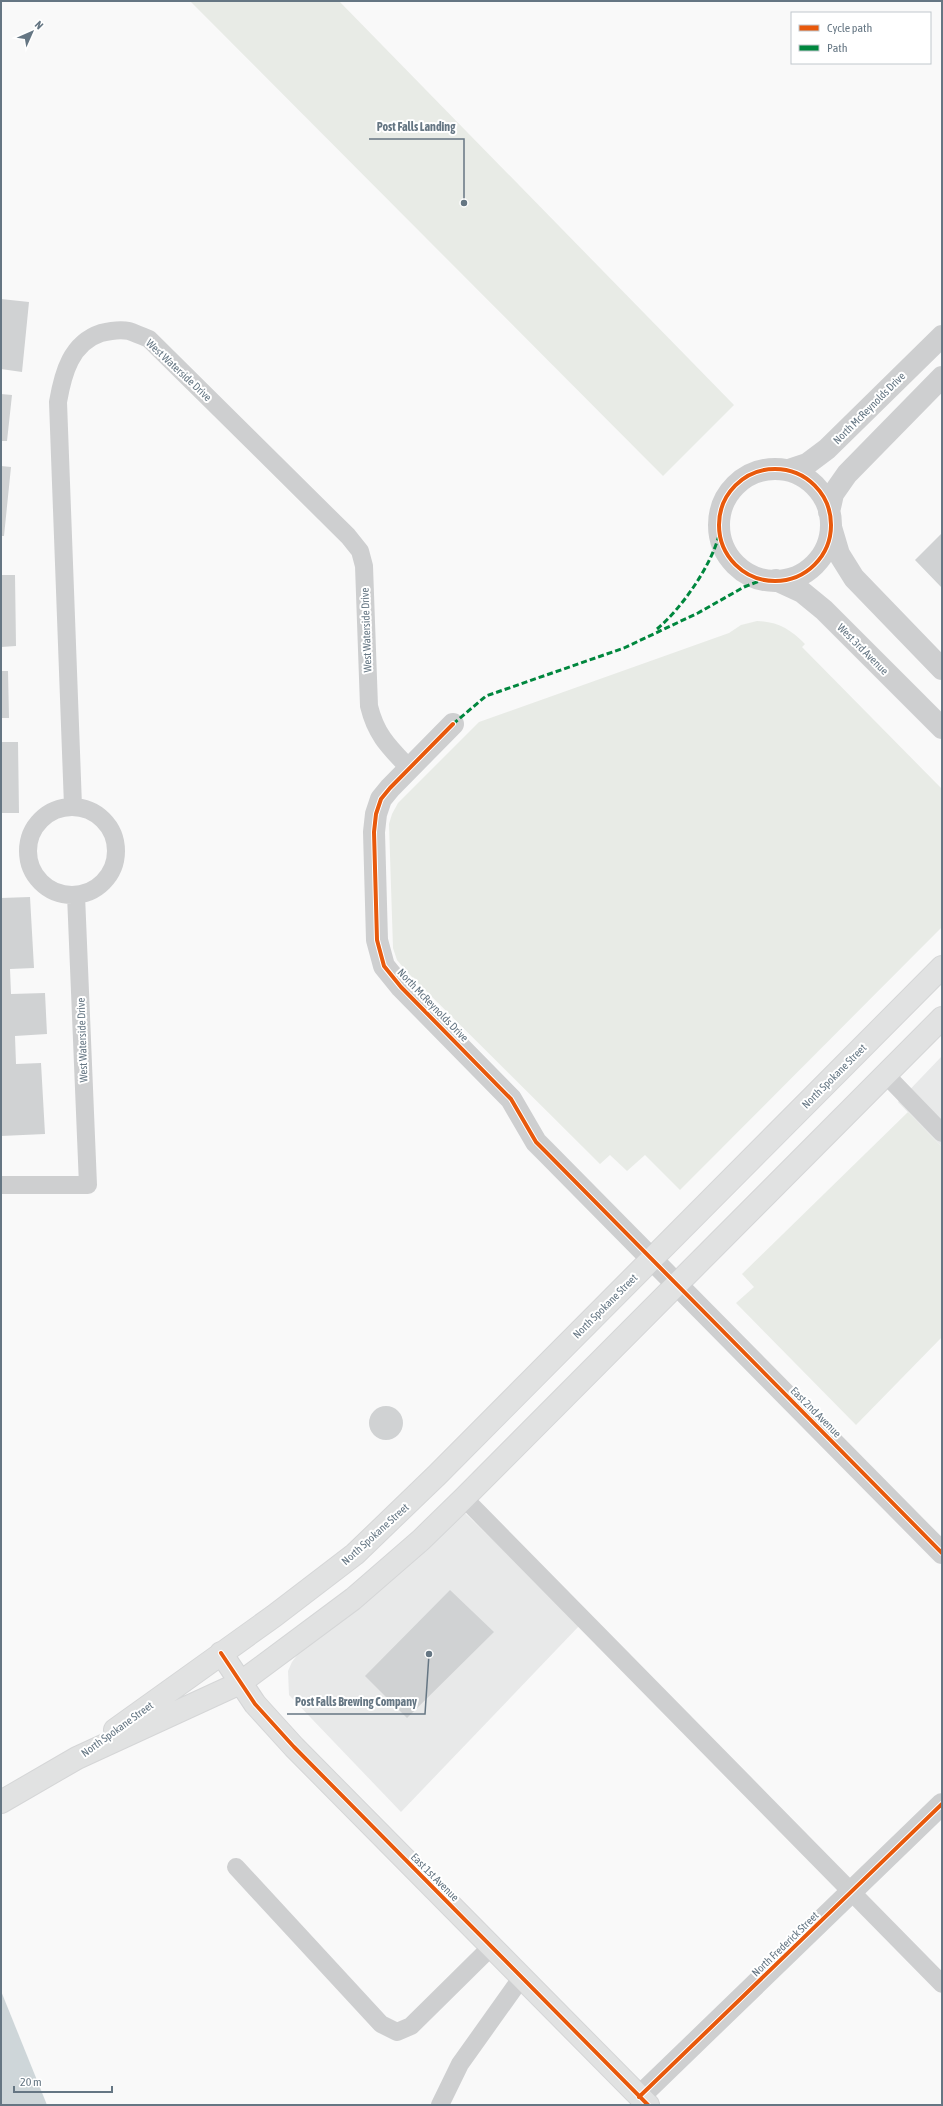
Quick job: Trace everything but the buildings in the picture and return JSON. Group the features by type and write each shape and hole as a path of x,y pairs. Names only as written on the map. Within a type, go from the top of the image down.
{"main road":[{"name":"North Spokane Street","path":"77,1758 274,1616 355,1554 437,1475 942,967"},
{"name":"North Spokane Street","path":"77,1758 240,1683 353,1599 409,1551 464,1498 942,1018"},
{"name":"East 1st Avenue","path":"221,1653 240,1683 266,1717 294,1747 644,2101"},
{"path":"1,1802 77,1758"}],"street":[{"name":"North McReynolds Drive","path":"789,470 807,464 827,449 942,336"},
{"path":"942,377 847,474 834,494 830,519 824,550 814,564 799,575 776,580 751,575 739,568 730,558 723,546 719,533 719,517 724,502 732,488 743,478 757,472 773,468 789,470 803,476 815,485 824,497 830,519 839,554 854,578 942,669"},
{"name":"West 3rd Avenue","path":"776,580 802,592 824,610 942,728"},
{"name":"North McReynolds Drive","path":"453,724 409,768 381,799 376,814 374,832 377,940 384,966 401,987 511,1099 529,1130 544,1150 676,1284"},
{"name":"East 2nd Avenue","path":"676,1284 942,1552"},
{"name":"North Frederick Street","path":"644,2101 851,1893 942,1804"}],"lane":[{"name":"West Waterside Drive","path":"73,806 58,402 63,374 75,352 90,337 109,331 128,330 149,339 348,536 360,551 364,566 368,706 372,721 382,738 409,768"},
{"path":"73,806 86,808 98,815 108,824 116,849 115,862 109,874 101,884 89,891 76,895 62,894 48,888 37,879 30,866 27,852 29,838 40,819 58,808 73,806"},
{"name":"West Waterside Drive","path":"1,1185 88,1185 76,895"},
{"path":"886,1075 942,1133"},
{"path":"464,1498 942,1984"},
{"path":"236,1867 381,2024 397,2032 411,2026 491,1947"},
{"path":"440,2105 460,2064 522,1977"}],"shaded area":[{"path":"190,1 339,1 734,405 663,476"},
{"path":"757,621 783,627 789,630 805,644 802,647 942,789 942,927 680,1190 645,1155 627,1171 610,1155 600,1164 407,972 397,960 393,948 389,824 398,803 479,722 729,633 741,625"},
{"path":"942,1056 942,1147 898,1102"},
{"path":"908,1112 942,1147 942,1337 856,1425 736,1303 754,1287 742,1274"},
{"path":"464,1512 580,1625 401,1812 289,1695 288,1671 292,1662 301,1650 409,1565"},
{"path":"1,1991 47,2105 1,2105"}],"marked path":[{"path":"657,629 676,610 694,586 709,560 719,535"},
{"path":"453,724 486,696 624,648 698,613 744,587 762,580"}],"cycle path":[{"path":"775,469 796,474 806,479 814,486 821,494 826,504 831,525 826,546 821,556 814,564 806,571 796,576 775,581 754,576 744,571 736,564 729,556 724,546 719,525 724,504 729,494 736,486 744,479 754,474 775,469"},
{"path":"453,724 390,788 381,799 376,814 374,832 377,940 384,966 401,987 511,1099 536,1142 942,1553"},
{"path":"221,1653 255,1704 294,1747 648,2105"},
{"path":"639,2097 942,1804"}],"place":[{"name":"Post Falls Landing","path":"464,203"},
{"name":"Post Falls Brewing Company","path":"429,1654"}]}
